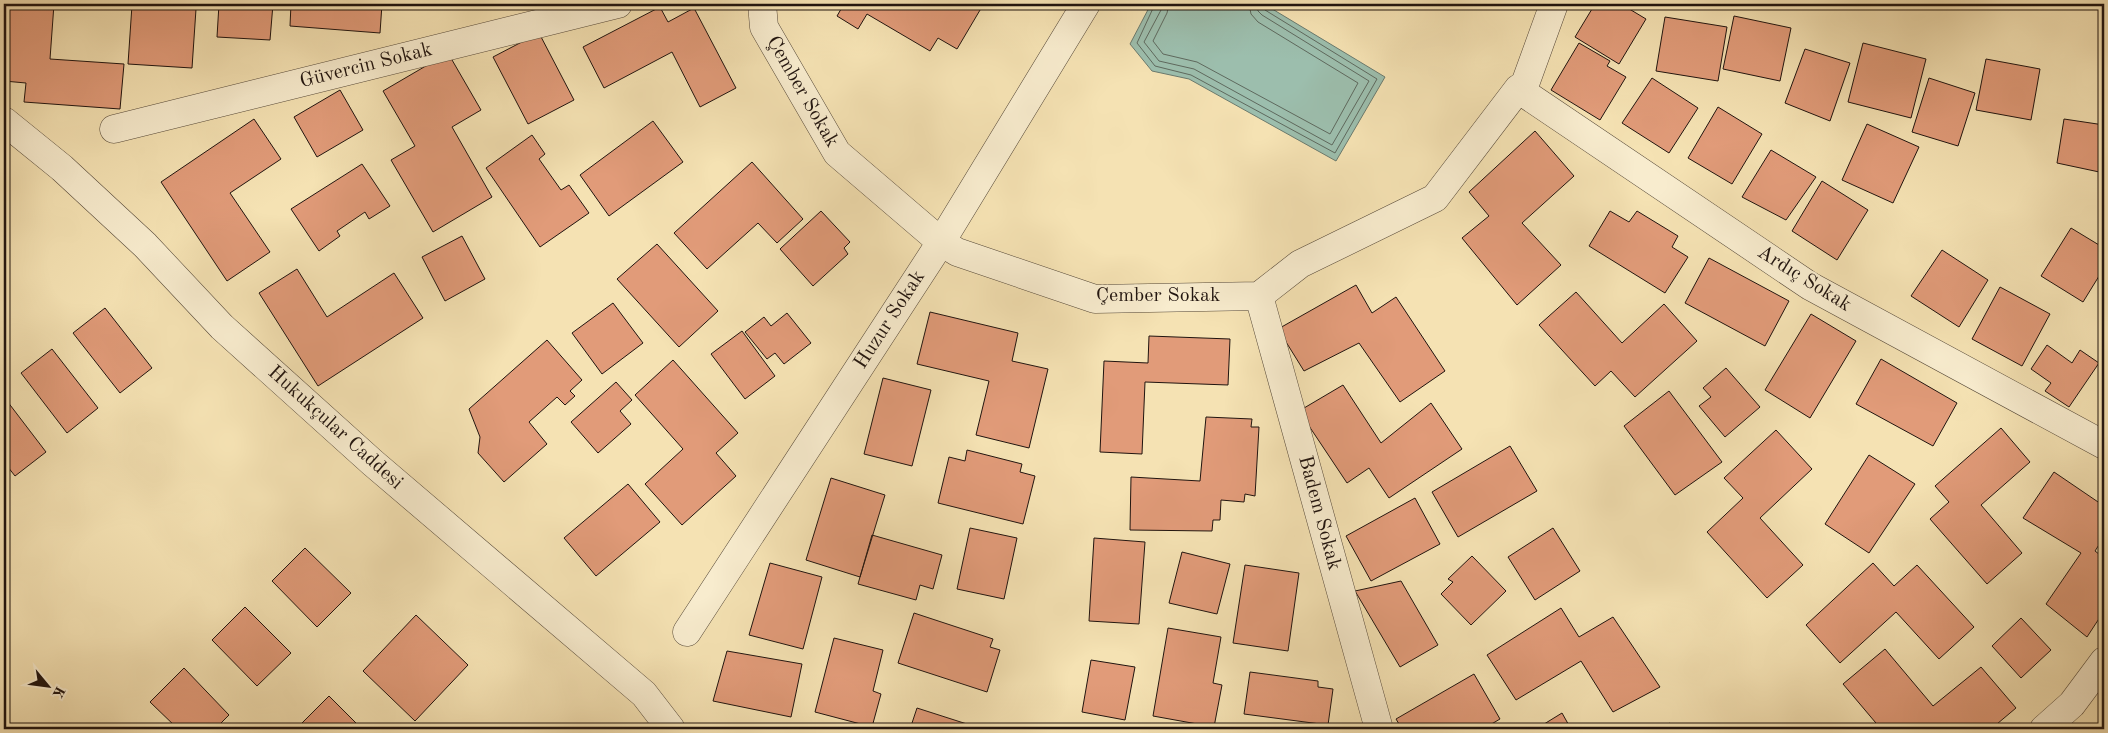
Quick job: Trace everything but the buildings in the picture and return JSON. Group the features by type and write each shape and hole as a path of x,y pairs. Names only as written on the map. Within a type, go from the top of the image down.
{"street":[{"name":"Güvercin Sokak","path":"114,129 618,4"},
{"name":"Çember Sokak","path":"762,4 764,27 837,154 941,242 957,252 1095,299 1259,296"},
{"name":"Huzur Sokak","path":"687,632 941,242 1086,4"},
{"path":"1259,296 1300,264 1435,198 1518,89 1525,84 1554,4"},
{"name":"Ardıç Sokak","path":"1518,89 1810,286 2104,445"},
{"name":"Hukukçular Caddesi","path":"4,120 62,168 145,245 222,327 373,463 644,694 671,729"},
{"name":"Badem Sokak","path":"1259,296 1379,729"},
{"path":"2044,729 2072,704 2104,661"}],"water":[{"path":"1151,4 1264,4 1385,77 1336,161 1189,79 1152,71 1130,44"}]}
